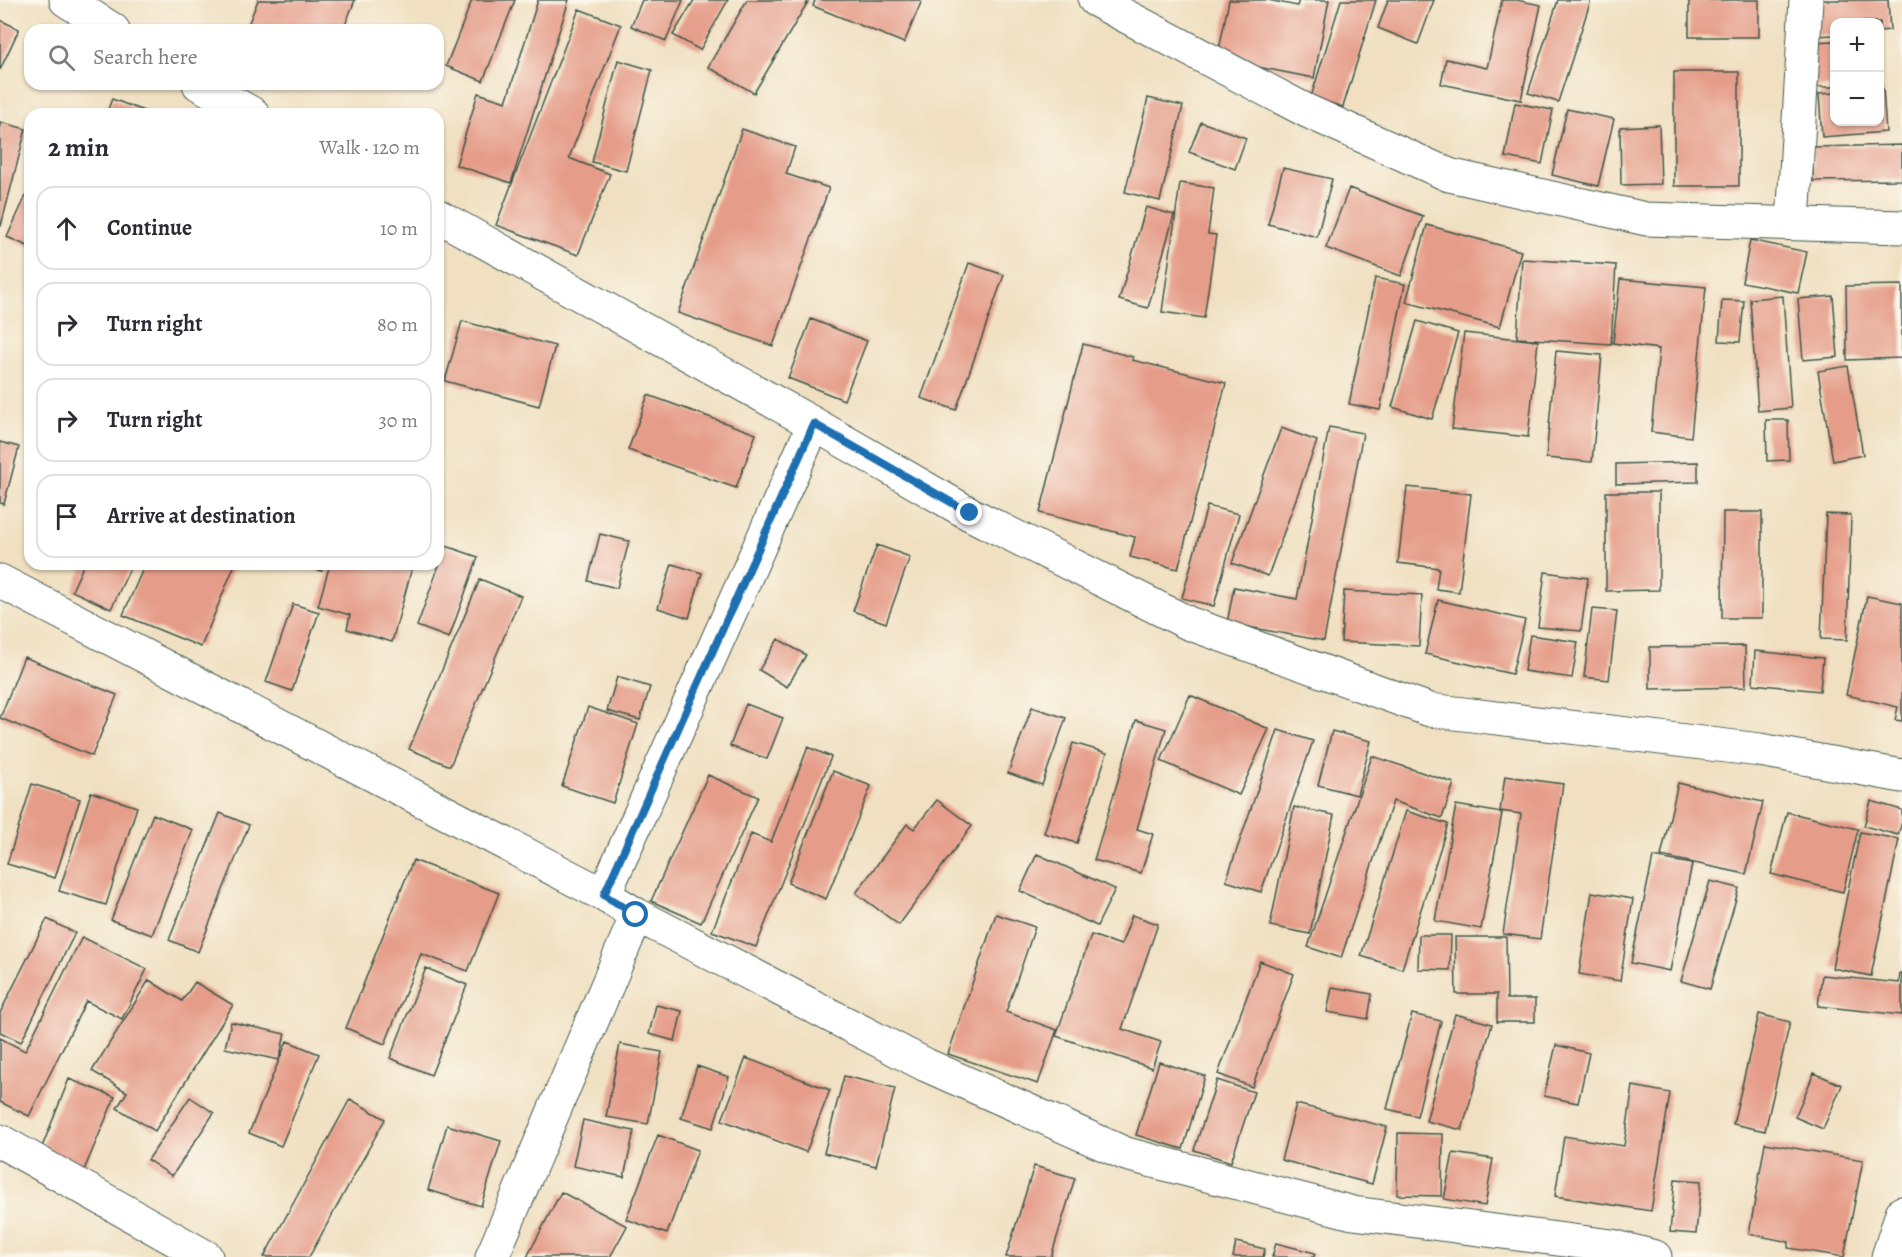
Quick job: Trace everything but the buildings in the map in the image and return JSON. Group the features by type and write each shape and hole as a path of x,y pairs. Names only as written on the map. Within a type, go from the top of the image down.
{"street":[{"path":"66,0 104,24"},
{"path":"1095,0 1307,111 1449,175 1646,219 1902,227"},
{"path":"1793,223 1806,0"},
{"path":"210,90 242,108"},
{"path":"444,219 970,513 1188,623 1430,710 1760,750 1902,776"},
{"path":"604,895 814,424"},
{"path":"0,581 926,1065 1126,1154 1353,1212 1612,1246 1655,1257"},
{"path":"492,1257 636,915"},
{"path":"0,1141 206,1257"},
{"path":"1888,1257 1902,1213"}],"route":[{"path":"636,915 604,895 814,424 970,513"}]}
